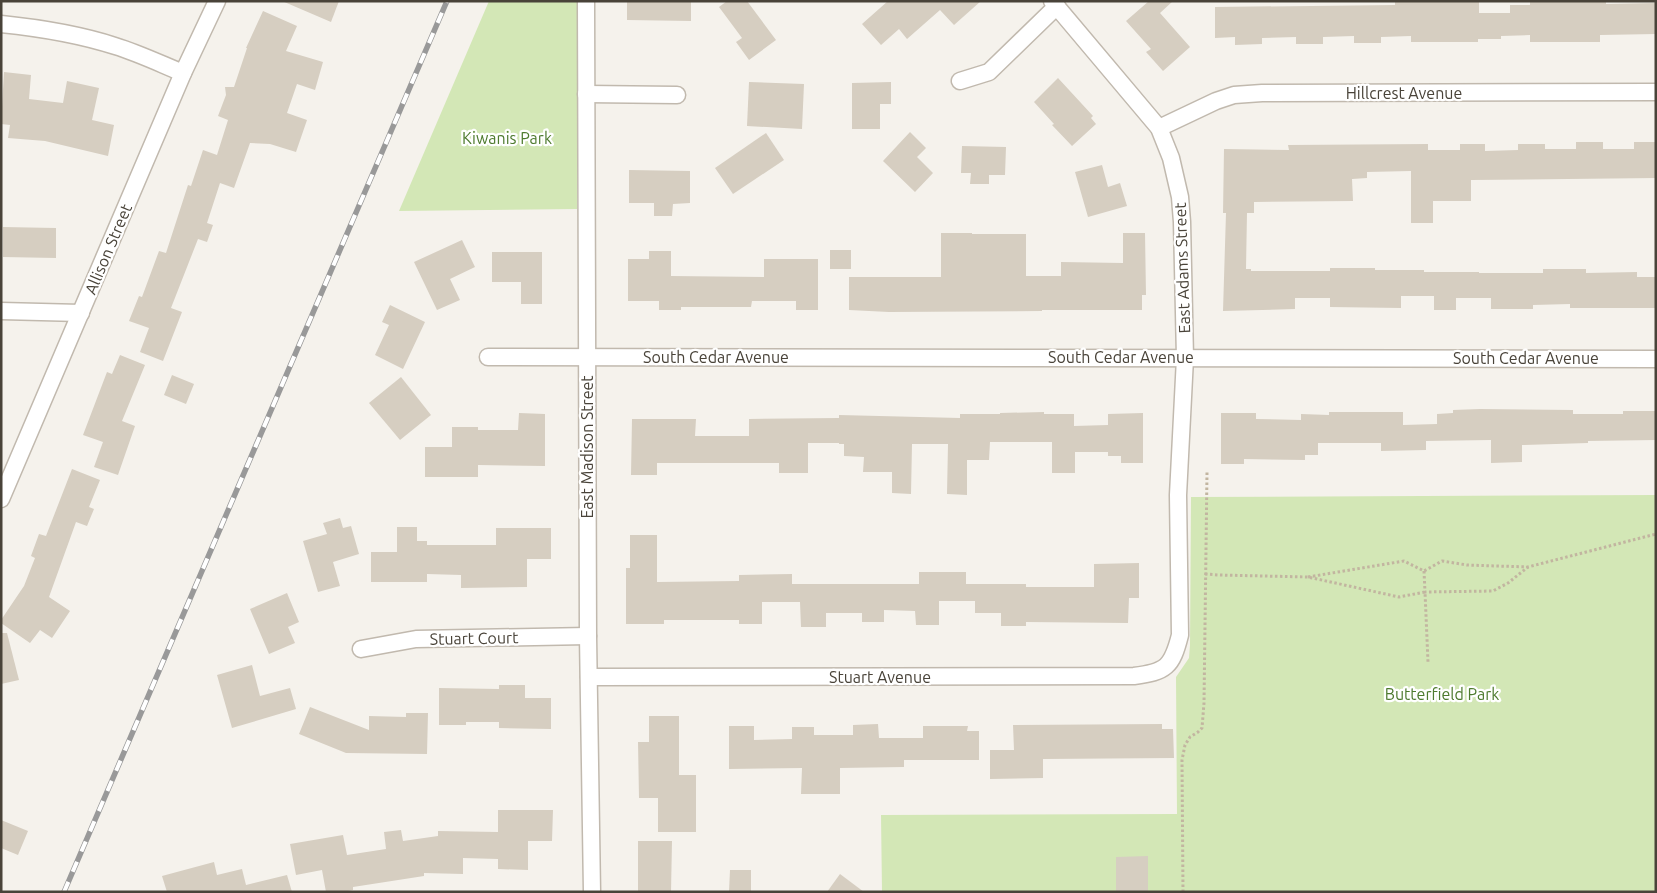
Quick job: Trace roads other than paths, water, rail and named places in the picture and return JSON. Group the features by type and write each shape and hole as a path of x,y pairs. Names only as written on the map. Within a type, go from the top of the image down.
{"street":[{"name":"Allison Street","path":"1,499 183,73 217,1"},
{"name":"East Madison Street","path":"586,1 586,356 592,892"},
{"path":"960,82 989,72 1054,4"},
{"name":"East Adams Street","path":"1054,4 1159,128 1171,158 1180,197 1185,358 1178,495 1180,636 1175,654 1169,665"},
{"path":"1,24 75,34 117,46 183,73"},
{"name":"Hillcrest Avenue","path":"1159,128 1216,101 1234,95 1262,93 1656,92"},
{"path":"586,94 677,95"},
{"path":"1,311 81,313"},
{"name":"South Cedar Avenue","path":"488,357 1656,359"},
{"name":"Stuart Court","path":"361,649 416,639 588,636"},
{"name":"Stuart Avenue","path":"589,677 1134,676 1158,671 1169,665"}],"railway":[{"path":"64,892 447,1"}],"park label":[{"name":"Kiwanis Park","path":"507,138"},
{"name":"Butterfield Park","path":"1442,694"}]}
